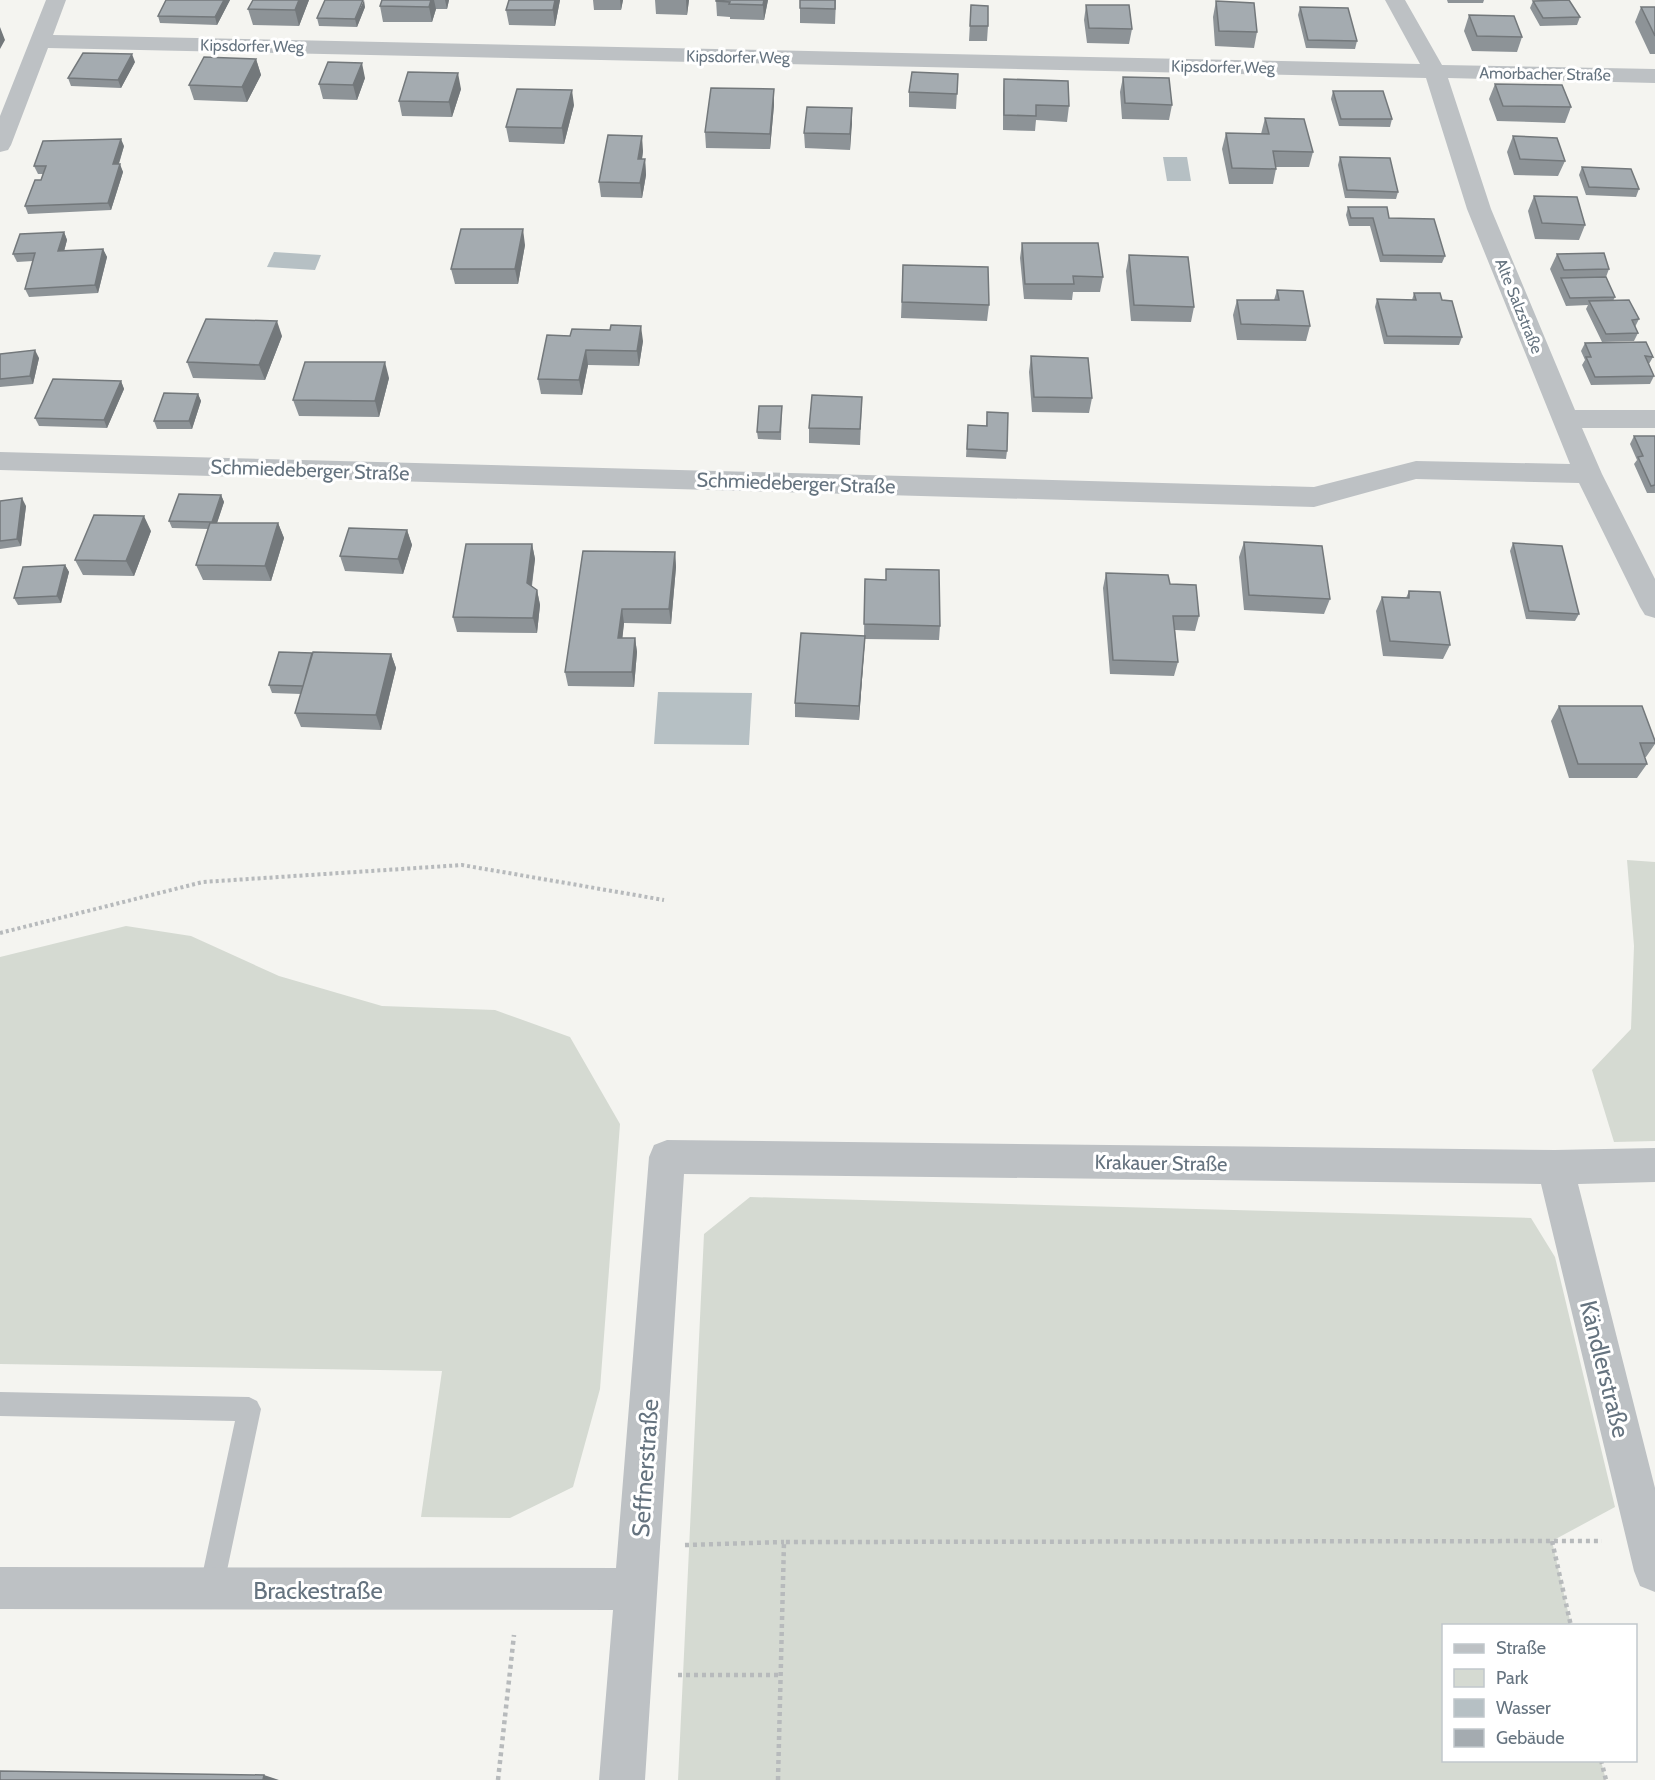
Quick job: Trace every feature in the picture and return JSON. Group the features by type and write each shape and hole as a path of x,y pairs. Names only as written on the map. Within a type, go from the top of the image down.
{"street":[{"path":"0,146 56,0"},
{"name":"Alte Salzstraße","path":"1395,0 1435,72 1479,209 1588,474 1655,607"},
{"name":"Kipsdorfer Weg","path":"40,41 1435,72"},
{"name":"Amorbacher Straße","path":"1435,72 1655,76"},
{"path":"1566,419 1655,419"},
{"name":"Schmiedeberger Straße","path":"0,461 1314,497 1416,470 1588,474"},
{"name":"Krakauer Straße","path":"667,1157 1555,1167 1655,1165"},
{"name":"Seffnerstraße","path":"622,1780 667,1157"},
{"name":"Kändlerstraße","path":"1555,1167 1651,1556"},
{"name":"Brackestraße","path":"0,1588 637,1589"}],"lane":[{"path":"0,1404 249,1408 212,1590"}],"path":[{"path":"0,933 203,882 462,865 664,900"},
{"path":"639,1547 784,1542 1552,1541 1651,1556"},
{"path":"1552,1541 1571,1624"},
{"path":"778,1780 784,1542"},
{"path":"498,1780 518,1590"},
{"path":"630,1675 781,1676"},
{"path":"1601,1762 1606,1780"}],"green space":[{"path":"1627,860 1655,862 1655,1141 1614,1142 1592,1070 1631,1029 1634,946"},
{"path":"126,926 191,936 279,976 382,1006 495,1010 570,1037 620,1124 600,1389 573,1487 510,1518 421,1517 442,1371 0,1364 0,957"},
{"path":"750,1197 1531,1218 1555,1257 1615,1507 1552,1541 1571,1624 1442,1624 1442,1762 1601,1762 1606,1780 678,1780 704,1234"}],"water":[{"path":"1163,157 1187,157 1191,181 1167,181"},
{"path":"274,252 321,255 315,270 267,267"},
{"path":"658,692 752,693 749,745 654,744"}],"building":[{"path":"166,0 224,0 215,17 158,16"},
{"path":"253,0 299,0 295,10 248,9"},
{"path":"325,0 363,0 355,19 317,18"},
{"path":"382,0 431,0 429,7 380,6"},
{"path":"509,0 555,0 553,10 506,10"},
{"path":"716,0 764,0 763,5 729,4 730,2"},
{"path":"800,0 835,0 835,9 800,8"},
{"path":"1569,0 1580,17 1543,18 1533,1"},
{"path":"1216,1 1254,3 1257,32 1219,31"},
{"path":"971,5 988,6 988,26 970,26"},
{"path":"1086,5 1129,5 1132,29 1089,28"},
{"path":"1300,7 1348,8 1357,41 1308,40"},
{"path":"1641,7 1655,7 1655,36"},
{"path":"1469,15 1514,16 1522,37 1477,36"},
{"path":"83,53 132,54 118,80 68,78"},
{"path":"204,57 256,59 242,87 189,85"},
{"path":"328,62 362,63 353,85 319,84"},
{"path":"408,72 458,73 449,102 399,101"},
{"path":"912,72 958,74 957,94 909,92"},
{"path":"1123,77 1169,78 1172,105 1125,103"},
{"path":"1004,79 1068,81 1069,106 1036,105 1036,116 1004,115"},
{"path":"1495,84 1562,85 1571,107 1503,106"},
{"path":"711,88 774,89 770,134 705,132"},
{"path":"517,89 572,90 562,128 506,127"},
{"path":"1333,91 1383,91 1392,119 1341,119"},
{"path":"807,107 852,108 850,134 804,133"},
{"path":"1265,118 1304,119 1313,152 1273,151 1276,169 1232,168 1226,133 1269,134"},
{"path":"608,135 642,136 638,159 645,159 640,183 599,182"},
{"path":"1513,136 1557,138 1565,161 1520,159"},
{"path":"121,139 113,164 120,164 108,203 25,206 35,180 41,180 46,166 34,166 43,141"},
{"path":"1340,157 1390,158 1398,192 1347,190"},
{"path":"1582,167 1631,169 1639,189 1589,187"},
{"path":"1534,196 1577,197 1585,225 1542,223"},
{"path":"1348,207 1387,207 1389,218 1434,219 1445,256 1383,255 1373,218 1351,218"},
{"path":"461,229 523,229 515,269 451,269"},
{"path":"64,232 58,251 103,249 95,285 25,289 35,253 13,254 20,234"},
{"path":"1022,243 1098,243 1103,277 1073,276 1074,284 1025,284"},
{"path":"1604,253 1609,269 1564,270 1557,254"},
{"path":"1129,255 1188,257 1194,307 1134,305"},
{"path":"903,265 988,267 989,305 902,302"},
{"path":"1606,277 1615,297 1570,298 1561,278"},
{"path":"1277,290 1303,291 1310,326 1241,324 1237,300 1279,300"},
{"path":"1414,293 1440,293 1442,300 1452,301 1462,337 1387,336 1377,299 1416,300"},
{"path":"1629,300 1639,319 1632,320 1638,333 1606,334 1589,301"},
{"path":"206,319 277,321 259,365 187,362"},
{"path":"611,325 641,326 637,351 586,350 579,380 538,379 547,335 570,336 572,329 610,330"},
{"path":"1646,342 1653,357 1645,356 1654,376 1595,377 1586,357 1591,357 1585,343"},
{"path":"35,350 30,376 0,379 0,354"},
{"path":"1031,356 1088,358 1092,398 1034,397"},
{"path":"305,362 385,362 375,401 293,400"},
{"path":"53,379 121,381 104,420 35,418"},
{"path":"164,393 198,394 189,421 154,421"},
{"path":"812,395 862,397 860,429 809,428"},
{"path":"759,406 782,406 780,432 757,432"},
{"path":"987,412 1008,413 1007,451 967,449 968,425 987,426"},
{"path":"1634,436 1655,436 1655,485 1651,486 1638,457 1643,456"},
{"path":"179,494 221,495 212,522 169,521"},
{"path":"22,498 17,539 0,541 0,501"},
{"path":"94,515 144,516 126,561 75,560"},
{"path":"210,523 278,523 265,566 196,565"},
{"path":"349,528 407,530 398,559 340,556"},
{"path":"1244,542 1322,546 1330,599 1249,595"},
{"path":"1513,543 1562,546 1579,614 1529,611"},
{"path":"466,544 532,544 527,583 537,590 533,618 453,617"},
{"path":"583,551 675,552 669,609 622,609 618,638 635,638 632,672 565,672"},
{"path":"65,565 57,596 14,598 23,567"},
{"path":"886,569 939,570 940,626 864,624 865,579 886,580"},
{"path":"1106,573 1168,575 1170,584 1196,585 1199,616 1173,616 1178,662 1113,660"},
{"path":"1409,591 1440,592 1450,645 1390,641 1382,597 1409,598"},
{"path":"801,633 865,636 859,706 795,703"},
{"path":"279,652 312,653 303,686 269,685"},
{"path":"313,652 391,654 376,715 295,713"},
{"path":"1559,706 1642,706 1655,741 1655,743 1640,743 1647,764 1578,764"},
{"path":"0,1771 264,1775 263,1780 0,1780"}]}
